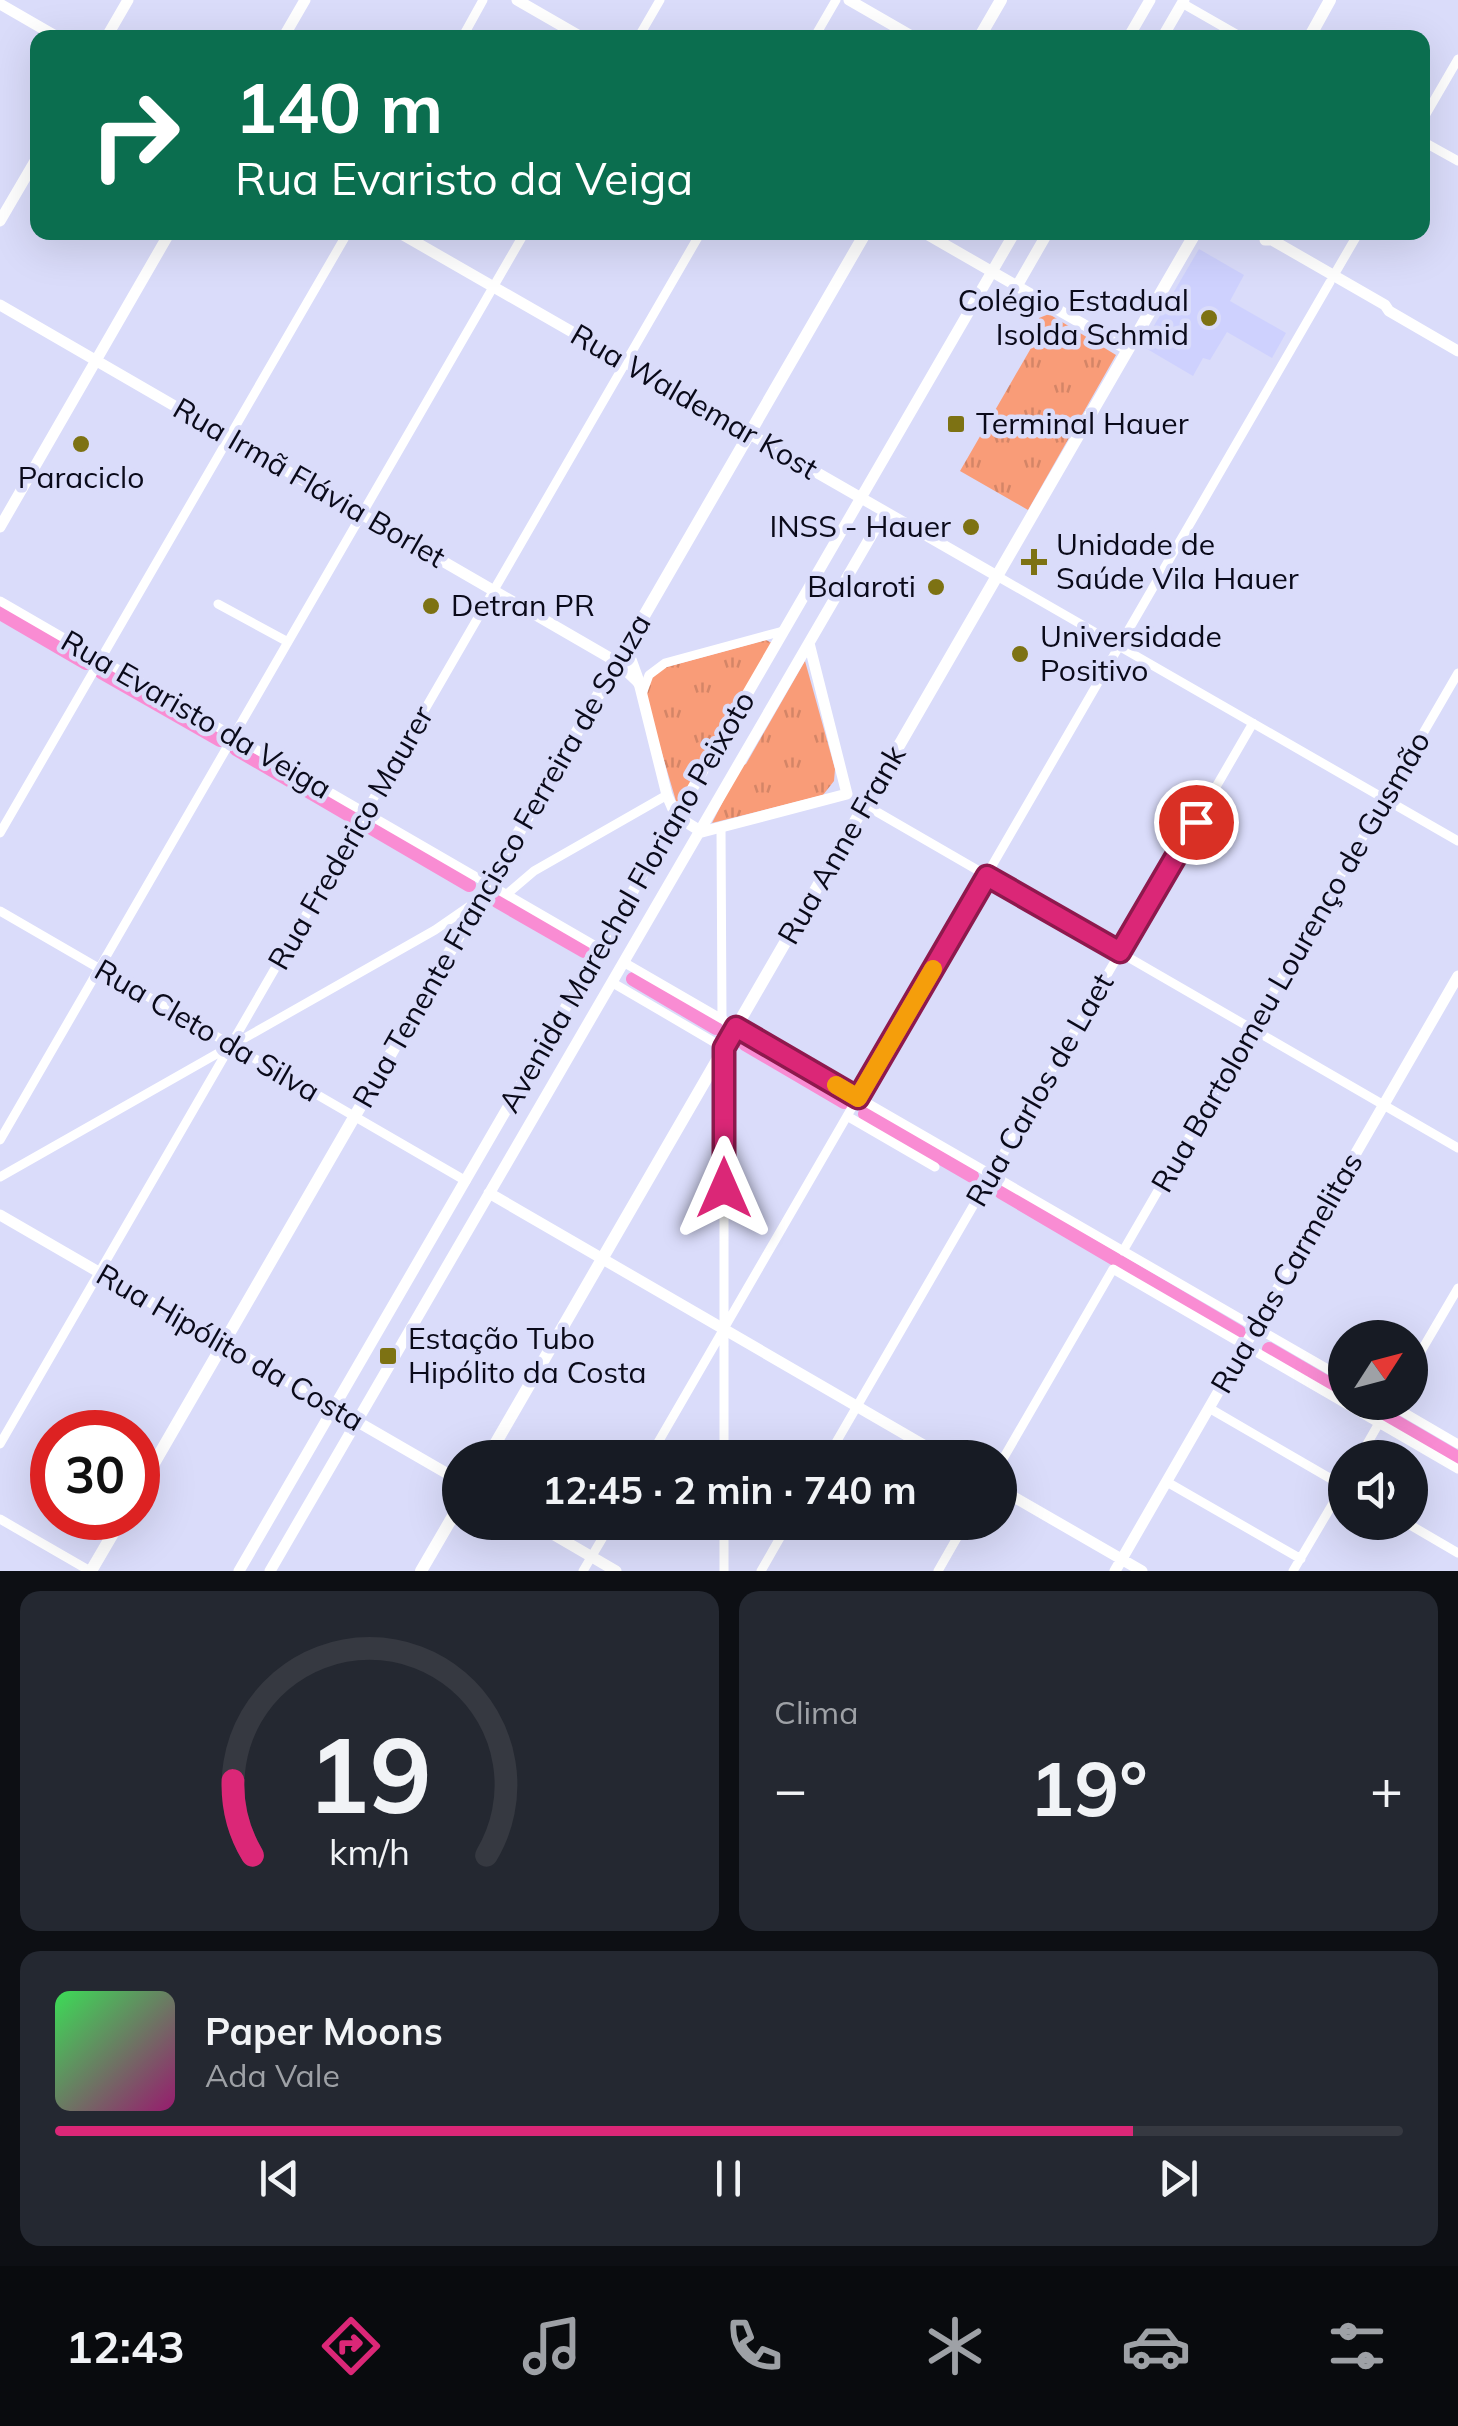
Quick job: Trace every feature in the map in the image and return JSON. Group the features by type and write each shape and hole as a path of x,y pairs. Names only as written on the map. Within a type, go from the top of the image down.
{"main road":[{"path":"984,30 1001,0"},
{"path":"1313,30 1330,0"},
{"name":"Rua Tenente Francisco Ferreira de Souza","path":"160,1452 861,240"},
{"name":"Rua Anne Frank","path":"497,1440 1191,240"},
{"path":"626,647 640,690"},
{"path":"421,1571 442,1535"},
{"path":"91,1571 109,1540"}],"street":[{"path":"111,30 128,0"},
{"path":"288,30 305,0"},
{"path":"466,30 483,0"},
{"path":"518,0 569,30"},
{"path":"643,30 660,0"},
{"path":"819,30 836,0"},
{"path":"849,0 900,30"},
{"path":"1133,30 1150,0"},
{"path":"1167,30 1183,1 1230,30"},
{"path":"0,4 44,30"},
{"path":"1430,107 1458,59"},
{"path":"1430,145 1458,161"},
{"path":"0,220 30,169"},
{"path":"0,527 165,240"},
{"path":"0,834 343,240"},
{"name":"Rua Waldemar Kost","path":"412,240 1458,841"},
{"path":"0,1140 520,240"},
{"name":"Rua Frederico Maurer","path":"0,1444 696,240"},
{"path":"937,240 1128,350"},
{"name":"Avenida Marechal Floriano Peixoto","path":"239,1571 1010,240"},
{"path":"1017,286 1043,240"},
{"path":"1265,240 1269,247 1332,278 1382,311 1389,311 1458,351"},
{"path":"660,1440 1353,240"},
{"name":"Rua Irmã Flávia Borlet","path":"0,304 617,662 640,690"},
{"name":"Avenida Marechal Floriano Peixoto","path":"270,1571 885,512"},
{"name":"Rua Evaristo da Veiga","path":"0,601 364,815 600,948"},
{"path":"218,604 288,642"},
{"path":"783,632 665,664 649,676 640,690 676,816 702,832 847,794"},
{"path":"809,643 847,794 1458,1148"},
{"name":"Rua Bartolomeu Lourenço de Gusmão","path":"1124,1251 1458,673"},
{"name":"Rua Carlos de Laet","path":"837,1440 1253,723"},
{"path":"507,894 534,871 668,795"},
{"path":"721,827 722,1019"},
{"path":"0,1176 435,930 480,899"},
{"name":"Rua Cleto da Silva","path":"0,911 466,1180"},
{"path":"435,930 447,932 456,941"},
{"path":"626,963 1328,1369"},
{"name":"Rua das Carmelitas","path":"1119,1565 1458,976"},
{"path":"614,983 724,1048 724,1440"},
{"path":"847,1116 935,1167"},
{"path":"489,1194 915,1440"},
{"name":"Rua Hipólito da Costa","path":"0,1215 442,1471"},
{"path":"1014,1440 1113,1270 1458,1469"},
{"path":"1428,1339 1458,1288"},
{"path":"1209,1408 1328,1476"},
{"path":"1418,1420 1458,1444"},
{"path":"1370,1440 1379,1423"},
{"path":"1167,1482 1300,1559"},
{"path":"1017,1500 1119,1565 1142,1571"},
{"path":"1294,1571 1328,1512"},
{"path":"0,1519 91,1571"},
{"path":"1428,1536 1458,1554"},
{"path":"563,1540 616,1571"},
{"path":"583,1571 602,1540"},
{"path":"724,1540 724,1571"},
{"path":"761,1571 779,1540"},
{"path":"938,1571 956,1540"}],"shaded area":[{"name":"Colégio Estadual Isolda Schmid","path":"1199,249 1244,275 1230,301 1286,333 1272,358 1227,332 1210,360 1203,358 1193,376 1142,346"}],"green space":[{"path":"1049,314 1116,355 1028,510 960,471 1038,336 1039,318"},
{"path":"766,640 772,643 679,802 676,801 646,699 650,679 663,668"},
{"path":"805,661 835,769 834,781 823,795 712,823 741,766 746,764"}],"waterway":[{"path":"0,613 86,663"},
{"path":"101,672 220,740"},
{"path":"236,749 469,885"},
{"path":"497,901 584,951"},
{"path":"633,979 716,1028"},
{"path":"745,1044 844,1102"},
{"path":"865,1114 972,1176"},
{"path":"1001,1192 1239,1332"},
{"path":"1269,1349 1328,1383"},
{"path":"1393,1420 1458,1458"}],"slow traffic":[{"path":"836,1085 858,1098 933,969"}],"place":[{"name":"Colégio Estadual Isolda Schmid","path":"1209,318"},
{"name":"Terminal Hauer","path":"956,424"},
{"name":"Paraciclo","path":"81,444"},
{"name":"INSS - Hauer","path":"971,527"},
{"name":"Unidade de Saúde Vila Hauer","path":"1034,562"},
{"name":"Balaroti","path":"936,587"},
{"name":"Detran PR","path":"431,606"},
{"name":"Universidade Positivo","path":"1020,654"},
{"name":"Estação Tubo Hipólito da Costa","path":"388,1356"}],"route":[{"path":"724,1188 724,1048 736,1027 858,1098 987,876 1120,952 1196,822"}]}
